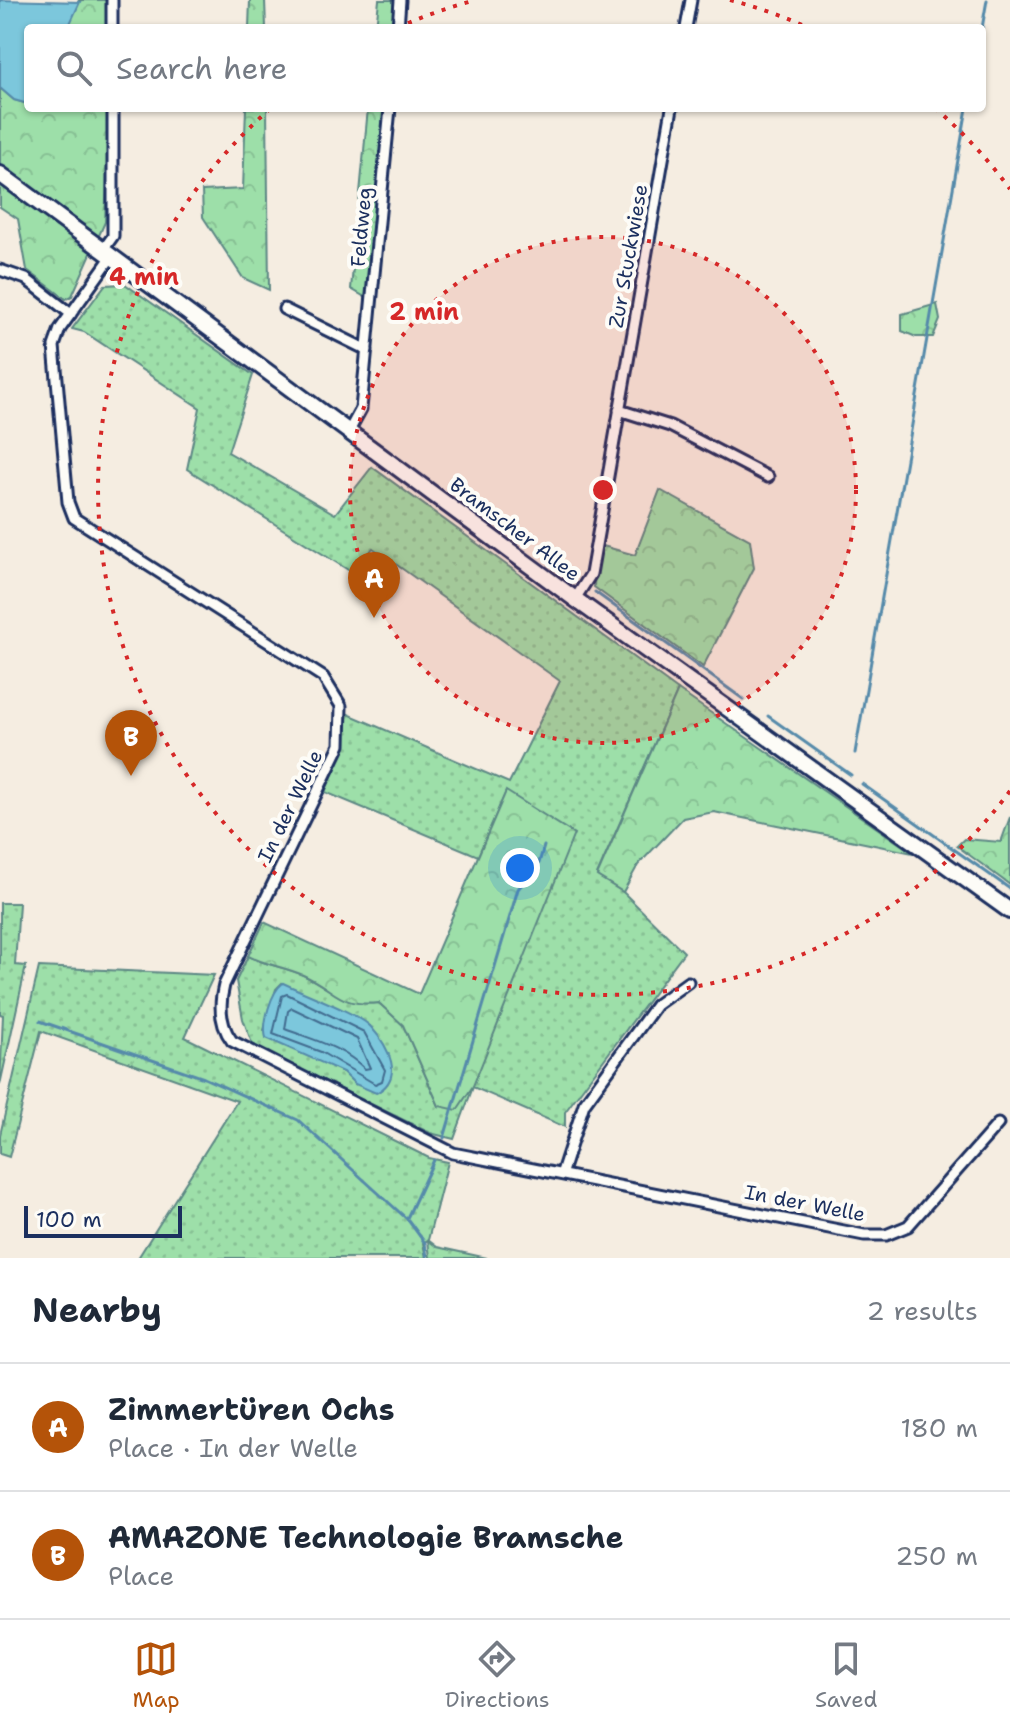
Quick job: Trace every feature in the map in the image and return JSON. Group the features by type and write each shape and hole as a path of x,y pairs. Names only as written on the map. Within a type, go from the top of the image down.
{"main road":[{"name":"Bramscher Allee","path":"0,174 575,599 1010,911"}],"street":[{"path":"112,0 112,24"},
{"path":"398,24 400,0"},
{"path":"687,24 691,0"},
{"path":"108,253 113,236 113,112"},
{"name":"Feldweg","path":"349,431 361,409 390,112"},
{"name":"Zur Stuckwiese","path":"575,599 591,574 671,112"},
{"name":"In der Welle","path":"108,253 60,329 54,346 68,502 74,518 323,677 341,706 340,745 224,985 219,1002 225,1032 232,1041 453,1153 562,1172 864,1235 886,1235 908,1226 998,1124"},
{"path":"0,270 26,279 71,314"},
{"path":"284,309 367,350"},
{"path":"619,410 670,426 768,477"},
{"path":"562,1172 584,1104 656,1005 688,982"}],"green space":[{"path":"79,0 112,0 112,24 70,24"},
{"path":"250,0 265,0 266,24 249,24"},
{"path":"379,0 400,0 398,24 376,24"},
{"path":"0,88 14,100 24,103 24,112 110,112 105,222 72,296 66,299 27,270 18,219 0,207"},
{"path":"246,112 267,112 269,290 243,278 203,217 202,191 243,189"},
{"path":"368,112 390,112 372,301 351,289"},
{"path":"125,284 253,375 228,452 335,514 372,467 678,690 597,875 623,892 684,952 565,1112 565,1127 473,1087 454,1139 430,1133 253,1046 243,1019 236,981 248,956 303,975 346,1000 379,1003 403,1025 439,1106 506,792 478,856 325,792 346,743 346,713 509,783 560,681 373,548 353,573 187,469 200,408 84,332 72,329 105,285","holes":["282,983 370,1026 355,1084 343,1072 264,1030 276,989"]},
{"path":"937,304 940,320 933,337 916,337 902,331 902,314"},
{"path":"660,490 750,540 754,568 703,667 594,587 596,544 635,555"},
{"path":"678,690 913,853 714,812 683,818 638,865 623,892 597,876"},
{"path":"506,791 574,834 473,1086 457,1110 439,1106 403,1025 379,1003 345,1000 303,975 248,956 264,922 419,994"},
{"path":"1010,817 1010,885 957,846 964,839 1001,842"},
{"path":"0,903 19,903 15,965 26,966 0,1085 3,1015 0,1014"},
{"path":"39,967 214,975 185,1037 429,1158 448,1162 428,1240 423,1243 426,1258 138,1258 237,1101 41,1031 9,1157 0,1154 0,1135"},
{"path":"428,1240 437,1247 487,1258 430,1258"}],"water":[{"path":"0,0 80,2 70,24 24,24 24,103 14,100 0,88"},
{"path":"283,983 343,1010 371,1027 391,1062 392,1071 385,1087 376,1093 355,1084 343,1072 266,1038 268,1008"}],"waterway":[{"path":"983,24 987,0"},
{"path":"855,753 966,112"},
{"path":"595,592 743,699"},
{"path":"768,716 851,775"},
{"path":"862,784 1010,889"},
{"path":"444,1138 518,889 539,863 544,846"},
{"path":"40,1021 204,1078 298,1120 408,1220 425,1243 427,1258"},
{"path":"407,1218 434,1160"}],"place":[{"name":"Zimmertüren Ochs","path":"374,618"},
{"name":"AMAZONE Technologie Bramsche","path":"131,776"}]}
